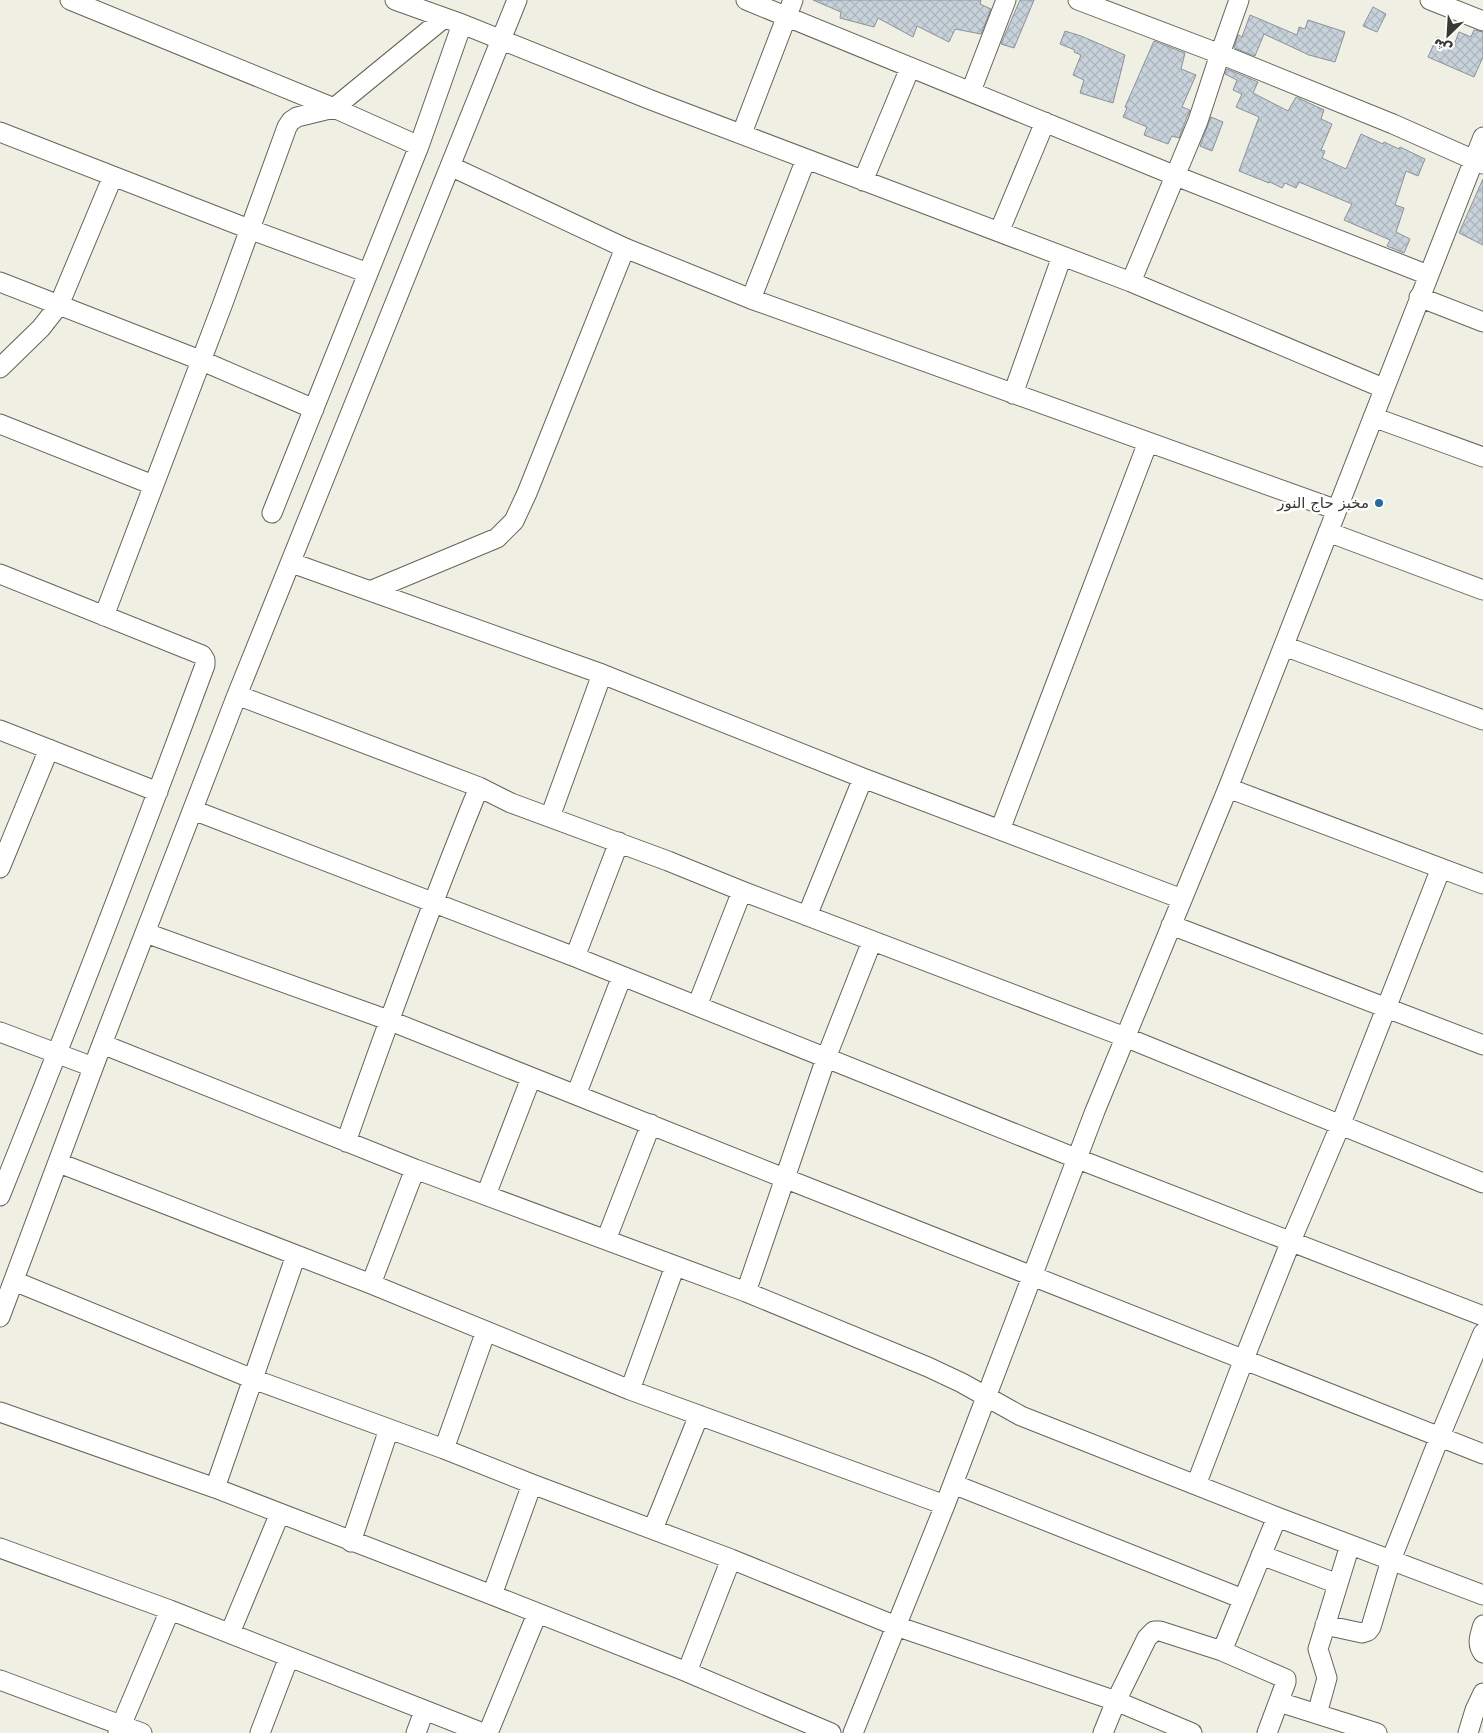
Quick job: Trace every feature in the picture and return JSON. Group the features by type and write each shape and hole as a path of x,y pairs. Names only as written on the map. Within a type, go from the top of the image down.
{"street":[{"path":"70,0 334,108 419,146"},
{"path":"395,0 462,24 651,100 1131,282 1384,388"},
{"path":"0,1317 93,1067 237,695 292,563 517,0"},
{"path":"746,0 790,8 910,68 971,91 1176,176 1428,275"},
{"path":"971,91 1006,0"},
{"path":"1078,0 1220,54 1393,124 1479,162"},
{"path":"1131,282 1176,176 1207,96 1240,0"},
{"path":"1430,0 1483,21"},
{"path":"742,133 790,8"},
{"path":"104,616 287,127 291,121 306,114 334,108 444,18"},
{"path":"272,513 419,146 462,24"},
{"path":"863,181 910,68"},
{"path":"999,232 1045,122"},
{"path":"0,132 368,273"},
{"path":"853,1733 945,1505 1125,1037 1228,788 1284,646 1419,297 1479,162 1483,137"},
{"path":"751,299 806,159"},
{"path":"450,166 625,248 751,299 1337,510"},
{"path":"0,368 60,305 113,176"},
{"path":"370,591 497,538 514,521 625,248"},
{"path":"1012,394 1062,256"},
{"path":"0,282 200,360 314,409"},
{"path":"1419,297 1483,322"},
{"path":"1373,417 1483,457"},
{"path":"0,424 153,485"},
{"path":"1000,830 1148,442"},
{"path":"1328,532 1483,590"},
{"path":"292,563 602,674 863,778 1182,900"},
{"path":"0,574 202,655 205,660 205,665 158,792 0,1196"},
{"path":"1284,646 1483,720"},
{"path":"550,817 602,674"},
{"path":"237,695 479,788 511,803 619,842 1125,1037 1483,1183"},
{"path":"0,730 158,792"},
{"path":"0,868 49,749"},
{"path":"807,916 863,778"},
{"path":"346,1142 388,1020 432,903 479,788"},
{"path":"1228,788 1483,884"},
{"path":"192,810 575,956 1078,1159 1483,1316"},
{"path":"575,956 619,842"},
{"path":"1196,1485 1244,1359 1340,1126 1441,868"},
{"path":"697,1006 742,891"},
{"path":"1171,925 1385,1009 1483,1045"},
{"path":"146,933 388,1020 1483,1454"},
{"path":"746,1292 826,1058 872,940"},
{"path":"576,1095 622,976"},
{"path":"0,1032 93,1067"},
{"path":"102,1044 415,1169 746,1292 962,1382 1021,1416 1277,1517 1483,1595"},
{"path":"486,1195 531,1078"},
{"path":"606,1240 652,1124"},
{"path":"58,1163 371,1284 630,1390 945,1505"},
{"path":"371,1284 415,1169"},
{"path":"215,1488 296,1255"},
{"path":"630,1390 675,1266"},
{"path":"14,1281 253,1379 444,1449 732,1559 896,1626 1116,1702 1192,1733"},
{"path":"444,1449 486,1331"},
{"path":"1325,1625 1357,1633 1368,1631 1371,1626 1391,1560 1483,1333"},
{"path":"0,1412 280,1513 687,1672 831,1733"},
{"path":"653,1529 699,1415"},
{"path":"351,1542 389,1429"},
{"path":"492,1595 532,1484"},
{"path":"953,1484 1244,1598"},
{"path":"230,1633 280,1513"},
{"path":"1222,1651 1277,1517"},
{"path":"1317,1714 1326,1678 1318,1649 1350,1545"},
{"path":"0,1548 170,1610 483,1733"},
{"path":"1262,1555 1338,1584"},
{"path":"687,1672 732,1559"},
{"path":"119,1729 170,1610"},
{"path":"488,1733 537,1614"},
{"path":"1483,1625 1479,1642 1483,1653"},
{"path":"1103,1733 1147,1638 1154,1631 1222,1651 1284,1678 1286,1682 1268,1733"},
{"path":"260,1733 289,1657"},
{"path":"0,1680 119,1729 142,1733"},
{"path":"1475,1724 1483,1693"},
{"path":"1279,1702 1317,1714 1336,1727 1377,1733"},
{"path":"416,1733 424,1711"}],"building":[{"path":"813,0 981,0 980,4 991,9 981,34 955,29 949,42 917,26 913,37 878,18 874,27 840,18 841,12"},
{"path":"1020,0 1034,0 1014,48 1001,44"},
{"path":"1373,7 1386,14 1377,32 1363,26"},
{"path":"1250,15 1297,35 1299,27 1305,29 1308,20 1345,32 1335,62 1309,55 1264,34 1255,56 1234,48 1238,35 1242,37"},
{"path":"1474,30 1483,32 1483,57 1474,77 1428,57 1437,37 1454,45 1459,32 1471,37"},
{"path":"1065,31 1125,55 1113,103 1080,93 1084,80 1073,75 1081,55 1074,52 1075,50 1060,44"},
{"path":"1154,41 1185,53 1181,69 1196,75 1182,107 1190,110 1179,138 1172,136 1168,144 1144,135 1147,127 1123,117 1127,108 1125,107"},
{"path":"1227,69 1258,82 1253,93 1288,111 1296,97 1324,110 1321,119 1332,124 1321,150 1325,151 1322,158 1346,169 1361,134 1383,144 1384,142 1399,149 1400,147 1425,159 1418,176 1406,171 1395,205 1404,208 1396,232 1410,239 1404,253 1387,246 1390,240 1344,220 1352,204 1299,182 1296,188 1285,183 1282,188 1239,171 1259,117 1236,107 1242,94 1233,90 1237,80 1225,74"},
{"path":"1211,117 1223,122 1212,151 1200,146"},
{"path":"1483,179 1483,245 1459,233"}],"place":[{"name":"مخبز حاج النور","path":"1379,503"}]}
